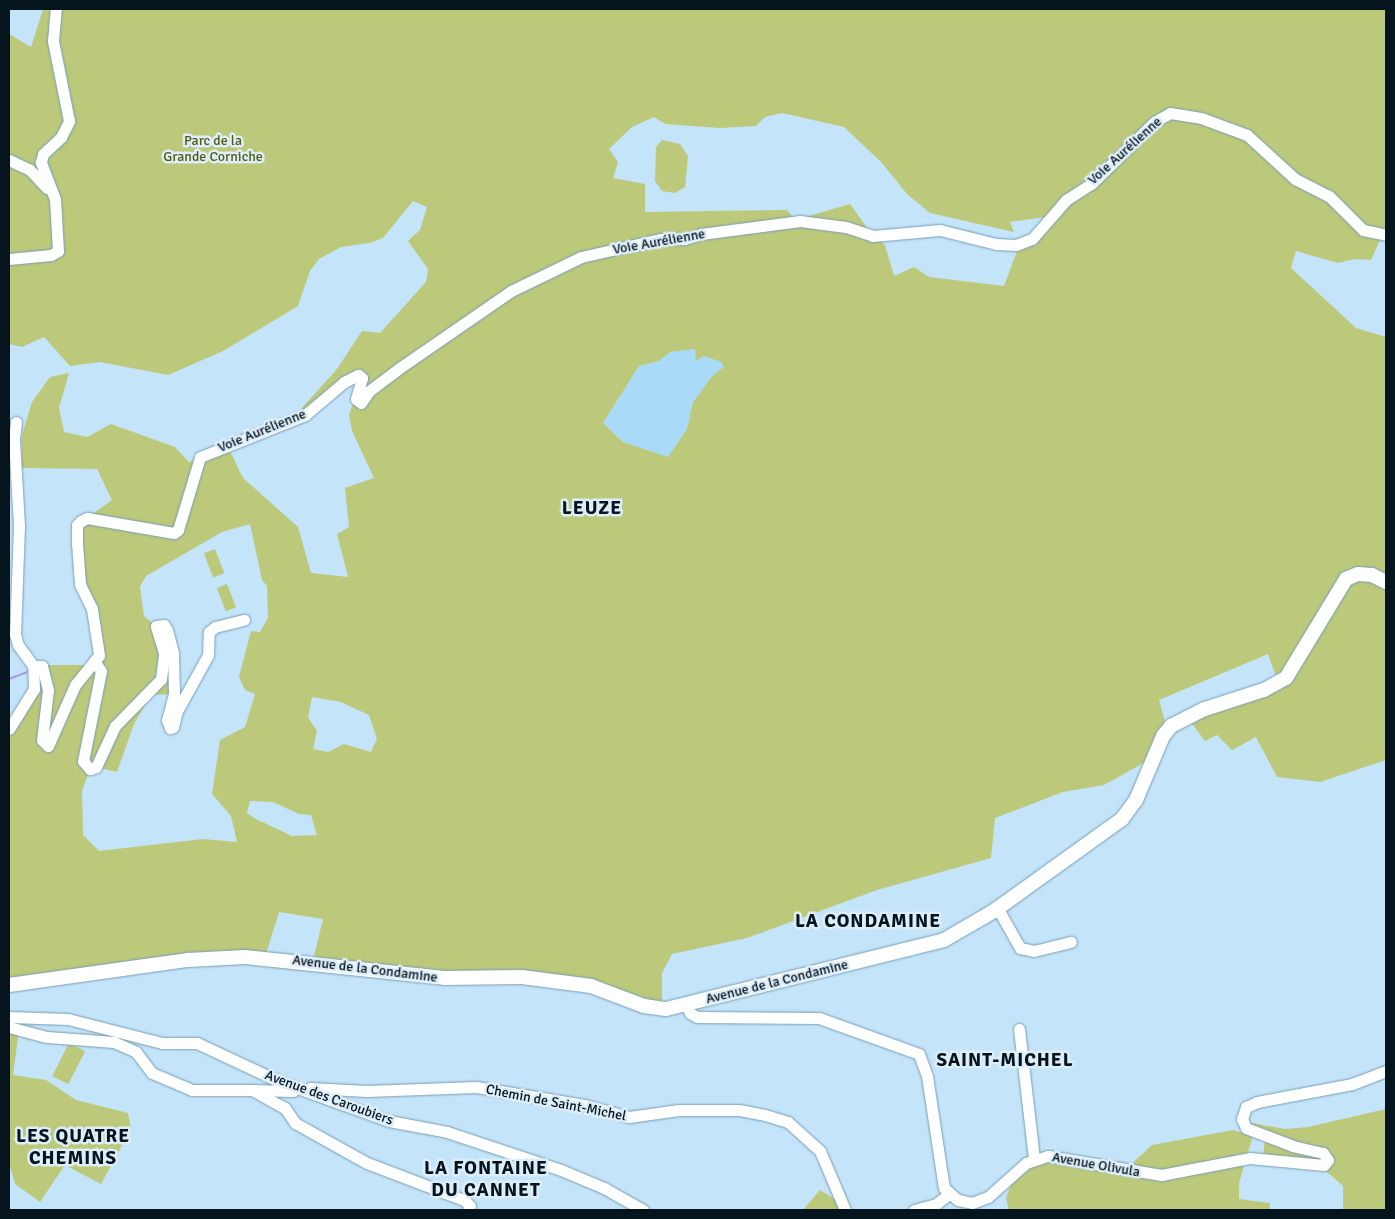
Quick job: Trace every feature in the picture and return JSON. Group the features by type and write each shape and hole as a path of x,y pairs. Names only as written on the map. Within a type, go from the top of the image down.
{"main road":[{"name":"Avenue de la Condamine","path":"9,985 188,960 245,957 444,978 522,977 591,986 644,1006 666,1009 944,940 965,931 998,909 1122,819 1136,800 1162,736 1171,726 1224,701 1280,683 1293,670 1346,579 1358,574 1372,575 1386,582"}],"street":[{"path":"9,259 56,253 59,237 53,191 42,166 42,158 64,132 69,118 53,41 56,9"},
{"name":"Voie Aurélienne","path":"94,661 99,655 98,636 92,610 80,584 77,525 81,521 87,518 174,533 178,530 200,457 305,415 344,382 358,375 362,378 356,399 361,403 369,391 398,369 511,291 581,257 660,239 684,240 701,234 800,221 846,227 873,236 940,230 1002,245 1024,243 1041,231 1066,200 1091,184 1154,122 1170,113 1201,118 1247,135 1295,180 1329,196 1363,230 1386,235"},
{"path":"9,160 30,170 53,191"},
{"path":"9,729 34,689 33,666 18,645 15,634 19,526 14,439 16,422"},
{"path":"33,666 42,666 46,672 47,714 42,740 48,746 75,684 94,661 101,671 83,761 90,770 96,767 115,726 161,679 164,653 156,626 164,625 173,653 174,694 167,720 170,728 174,727 177,711 208,655 209,632 214,627 244,620"},
{"path":"998,909 1020,948 1034,951 1071,942"},
{"path":"686,1005 690,1013 697,1017 819,1018 920,1054 926,1076 940,1172 949,1194 936,1204 914,1210"},
{"name":"Avenue des Caroubiers","path":"9,1017 68,1020 162,1043 197,1043 278,1081 305,1089 389,1121 448,1132 561,1170 604,1188 643,1210"},
{"path":"9,1028 47,1037 114,1042 136,1052 152,1073 192,1090 296,1092 305,1089"},
{"path":"1019,1029 1034,1158"},
{"name":"Avenue Olivula","path":"949,1194 967,1202 978,1202 1034,1158 1064,1157 1161,1175 1250,1158 1324,1165 1328,1160 1323,1153 1293,1146 1246,1128 1242,1119 1246,1106 1257,1102 1352,1084 1386,1071"},
{"name":"Chemin de Saint-Michel","path":"305,1089 367,1091 476,1087 585,1105 629,1118 679,1110 739,1110 764,1115 788,1122 820,1151 845,1210"},
{"path":"252,1090 285,1108 294,1123 367,1163 437,1187 464,1200 470,1206 468,1210"}],"shaded area":[{"path":"695,349 704,356 721,362 725,367 713,375 693,402 687,429 668,457 623,442 603,423 639,366 659,361 670,352"}],"green space":[{"name":"Parc de la Grande Corniche","path":"43,9 1386,9 1386,235 1382,236 1371,260 1354,259 1338,263 1296,251 1291,268 1356,328 1386,337 1386,760 1320,782 1277,777 1256,737 1232,750 1217,735 1205,741 1190,721 1277,679 1268,654 1159,700 1166,725 1147,761 1104,785 1063,792 995,818 991,858 877,890 747,938 672,954 662,973 662,1003 563,977 505,970 457,974 313,960 323,919 279,912 266,954 9,980 9,733 39,665 88,665 99,655 80,584 77,521 87,518 112,500 97,469 21,468 22,435 32,402 50,377 69,373 59,408 64,432 87,437 111,424 175,447 189,462 218,448 231,453 243,478 298,527 311,573 348,577 337,534 349,527 345,488 374,478 352,431 349,415 362,378 292,419 337,369 362,331 380,333 426,282 428,269 408,241 420,230 427,207 413,201 383,238 369,243 341,247 319,259 310,271 298,306 223,351 168,375 100,362 70,366 44,337 22,347 9,344 9,34 31,47","holes":["782,113 844,127 882,163 907,194 930,213 1014,232 1010,222 1052,216 1017,251 1004,286 929,277 914,267 894,276 885,245 873,236 850,204 795,220 787,210 645,212 645,184 613,178 618,162 609,149 632,127 654,117 665,124 720,128 756,126 765,117","695,349 696,361 704,356 721,362 724,367 713,375 693,402 687,429 668,457 623,442 603,423 639,366 659,361 670,352","250,524 262,580 267,586 268,618 260,632 251,631 239,677 245,690 255,694 245,727 220,740 212,794 231,816 237,842 203,839 99,851 83,835 82,791 90,769 96,767 117,772 134,724 151,695 174,694 159,625 156,626 144,616 140,587 146,576 222,532","312,697 341,702 369,715 377,739 371,752 344,744 328,752 313,749 317,731 308,717","250,801 273,802 299,814 311,815 317,835 292,836 247,813"]},
{"path":"662,140 680,144 688,156 685,187 675,193 662,191 655,181 656,147"},
{"path":"215,549 224,573 213,578 204,553"},
{"path":"227,584 236,607 226,611 217,588"},
{"path":"9,1027 19,1030 13,1075 46,1080 76,1100 128,1113 131,1129 101,1184 65,1165 40,1202 15,1184 9,1163"},
{"path":"69,1043 85,1051 68,1084 52,1076"},
{"path":"1386,1109 1386,1210 1343,1210 1343,1186 1319,1165 1263,1159 1265,1137 1244,1126 1251,1123 1285,1129 1308,1127"},
{"path":"1233,1130 1253,1136 1239,1183 1239,1199 1270,1203 1270,1210 1009,1210 1006,1198 1011,1185 1036,1164 1049,1161 1124,1171 1152,1145"},
{"path":"820,1190 841,1203 845,1210 803,1210"}],"waterway":[{"path":"9,679 30,671"}],"district":[{"name":"LEUZE","path":"592,509"},
{"name":"LA CONDAMINE","path":"868,922"},
{"name":"SAINT-MICHEL","path":"1005,1061"},
{"name":"LES QUATRE CHEMINS","path":"73,1148"},
{"name":"LA FONTAINE DU CANNET","path":"486,1180"}]}
